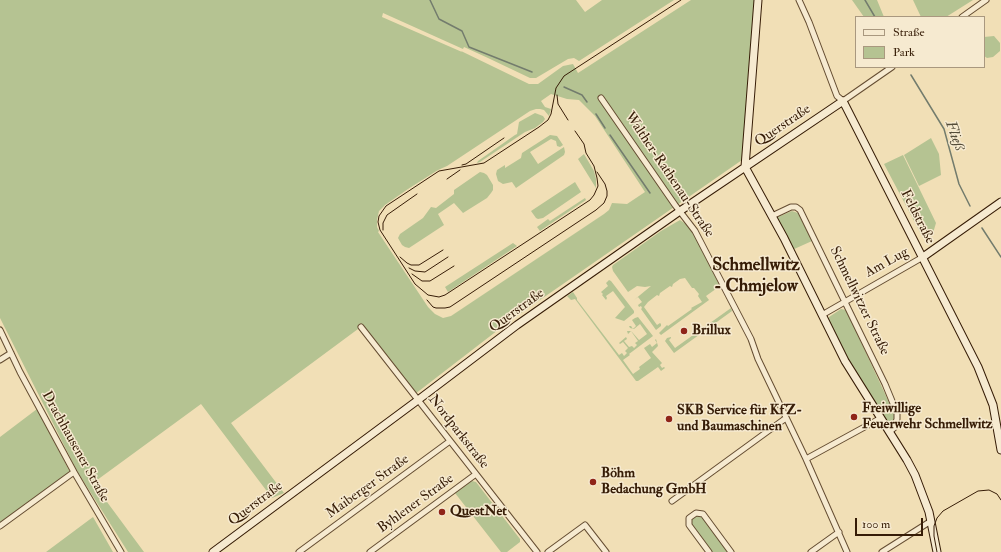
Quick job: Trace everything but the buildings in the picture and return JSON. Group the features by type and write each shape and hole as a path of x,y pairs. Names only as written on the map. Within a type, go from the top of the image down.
{"street":[{"path":"758,0 744,167 772,216 845,361 915,475 922,490 931,521 937,552"},
{"name":"Feldstraße","path":"799,0 809,22 837,96 843,101 978,367 998,413 1001,450"},
{"path":"963,16 986,0"},
{"path":"843,101 891,68"},
{"name":"Walther-Rathenau-Straße","path":"602,98 695,231 751,339 758,359 806,459 847,552"},
{"name":"Querstraße","path":"213,552 517,325 744,167 843,101"},
{"name":"Am Lug","path":"822,315 923,257 1001,202"},
{"name":"Schmellwitzer Straße","path":"772,216 791,207 799,208 885,384 897,413 894,428 889,432"},
{"name":"Nordparkstraße","path":"361,327 535,551"},
{"name":"Drachhausener Straße","path":"0,330 10,353 74,472 121,552"},
{"path":"0,360 10,353"},
{"path":"672,501 786,418"},
{"path":"806,459 881,418"},
{"name":"Maiberger Straße","path":"299,552 450,441"},
{"path":"0,526 74,472"},
{"name":"Byhlener Straße","path":"370,552 476,474"},
{"path":"709,552 689,525 689,518 696,512 703,514 731,552"},
{"path":"882,552 931,521"},
{"path":"548,552 585,525 606,552"},
{"path":"811,552 839,532"}],"green space":[{"path":"0,0 576,0 585,12 602,0 674,0 579,61 574,58 568,59 536,78 530,78 464,47 463,49 383,13 382,17 462,52 461,51 529,84 538,84 563,66 573,64 578,73 691,0 755,0 742,160 511,320 415,394 360,323 358,329 231,423 284,493 272,498 201,404 93,483 144,552 128,552 77,471 0,318","holes":["551,94 567,99 579,100 595,116 645,192 627,204 612,203 609,210 604,214 451,316 443,318 435,314 428,307 378,232 377,220 379,211 408,189 447,166 530,111 536,109 544,110 549,116 551,109 545,107 541,101"]},
{"path":"852,0 877,0 884,16 863,16"},
{"path":"913,0 973,0 948,16 921,16"},
{"path":"994,36 1000,43 1000,51 993,57 987,58 985,57 985,37"},
{"path":"535,113 543,116 545,119 543,122 477,163 517,134 519,122"},
{"path":"550,135 557,136 563,145 560,147 557,146 556,141 551,139 530,152 538,164 564,147 564,155 516,188 512,182 503,184 498,181 496,174 497,170 505,165 505,168 521,158 522,153"},
{"path":"931,138 939,154 941,175 919,186 904,155"},
{"path":"584,154 594,171 596,188 578,159"},
{"path":"903,155 936,223 933,233 923,238 884,164"},
{"path":"480,172 487,175 493,185 493,190 487,198 463,213 454,203 438,214 444,225 409,248 402,245 398,238 400,234 423,218 431,207 436,208 454,194 454,190"},
{"path":"575,182 581,192 543,218 536,218 531,211"},
{"path":"585,198 586,200 540,231 537,227 548,219 550,221"},
{"path":"792,211 798,213 812,241 792,250 777,220 778,217"},
{"path":"680,220 692,231 720,286 706,296 709,300 661,335 659,333 667,325 668,326 692,309 691,308 702,302 698,296 699,294 694,288 692,288 685,278 680,279 673,284 672,287 670,286 660,293 659,296 657,295 648,302 644,307 657,325 660,323 661,324 661,326 656,330 641,309 641,306 639,307 638,305 642,302 638,297 634,300 651,286 637,286 628,292 613,271 612,267 661,231"},
{"path":"513,243 517,246 448,292 445,287"},
{"path":"609,280 634,311 634,313 624,321 615,318 625,307 613,291 606,296 606,300 602,295 603,294 601,292 608,286 606,283"},
{"path":"573,292 577,300 619,355 622,353 624,356 627,353 625,351 628,348 623,342 620,344 619,343 626,337 627,339 624,341 629,347 632,346 634,348 637,345 635,343 638,341 631,331 639,340 647,334 640,324 633,329 636,326 632,320 635,318 638,317 653,336 623,360 633,374 640,369 639,367 651,358 644,348 650,344 652,347 657,343 655,340 656,339 658,346 652,352 662,363 660,365 662,368 665,368 661,371 658,367 636,381 575,299 571,300 567,296"},
{"path":"731,308 732,311 674,353 665,341 667,338 671,337 669,340 675,348"},
{"path":"841,309 846,310 894,413 894,424 890,427 847,359 827,321 829,317"},
{"path":"37,409 70,472 0,523 0,437"},
{"path":"472,481 476,482 520,539 520,542 507,552 501,552 455,493"},
{"path":"696,515 702,517 728,552 710,552 691,525 691,520"},
{"path":"93,517 113,552 46,552"}],"waterway":[{"path":"430,0 439,19 462,31 469,47 532,72"},
{"name":"Fließ","path":"865,0 874,16"},
{"name":"Fließ","path":"911,75 944,129 959,184 970,206"},
{"path":"564,87 582,95 587,102"},
{"path":"596,114 605,128"},
{"path":"610,135 650,193"},
{"name":"Fließ","path":"982,228 1001,257"}],"tram line":[{"path":"575,131 584,144 586,153 594,166 597,178 598,186 590,200 445,295 439,297 428,295 415,284 380,230 378,222 379,216 386,206 439,171 484,163 539,127 548,120 551,114 556,88 564,76 681,0"},
{"path":"557,95 558,104 568,120"},
{"path":"462,165 466,164 504,138"},
{"path":"447,179 460,170"},
{"path":"427,300 433,307 436,308 450,307 596,210 604,203 607,196 605,184 597,172"},
{"path":"383,230 383,223 387,215 417,194"},
{"path":"400,257 411,265 419,265 443,250"},
{"path":"409,268 415,271 425,272 448,257"},
{"path":"412,274 422,281 430,281 454,266"},
{"path":"937,552 934,526 937,518 943,511 978,491 989,490 997,494 1001,500"}],"place":[{"name":"Brillux","path":"684,331"},
{"name":"Freiwillige Feuerwehr Schmellwitz","path":"854,417"},
{"name":"SKB Service für KfZ- und Baumaschinen","path":"669,419"},
{"name":"Böhm Bedachung GmbH","path":"593,482"},
{"name":"QuestNet","path":"442,512"}],"district":[{"name":"Schmellwitz - Chmjelow","path":"756,276"}]}
